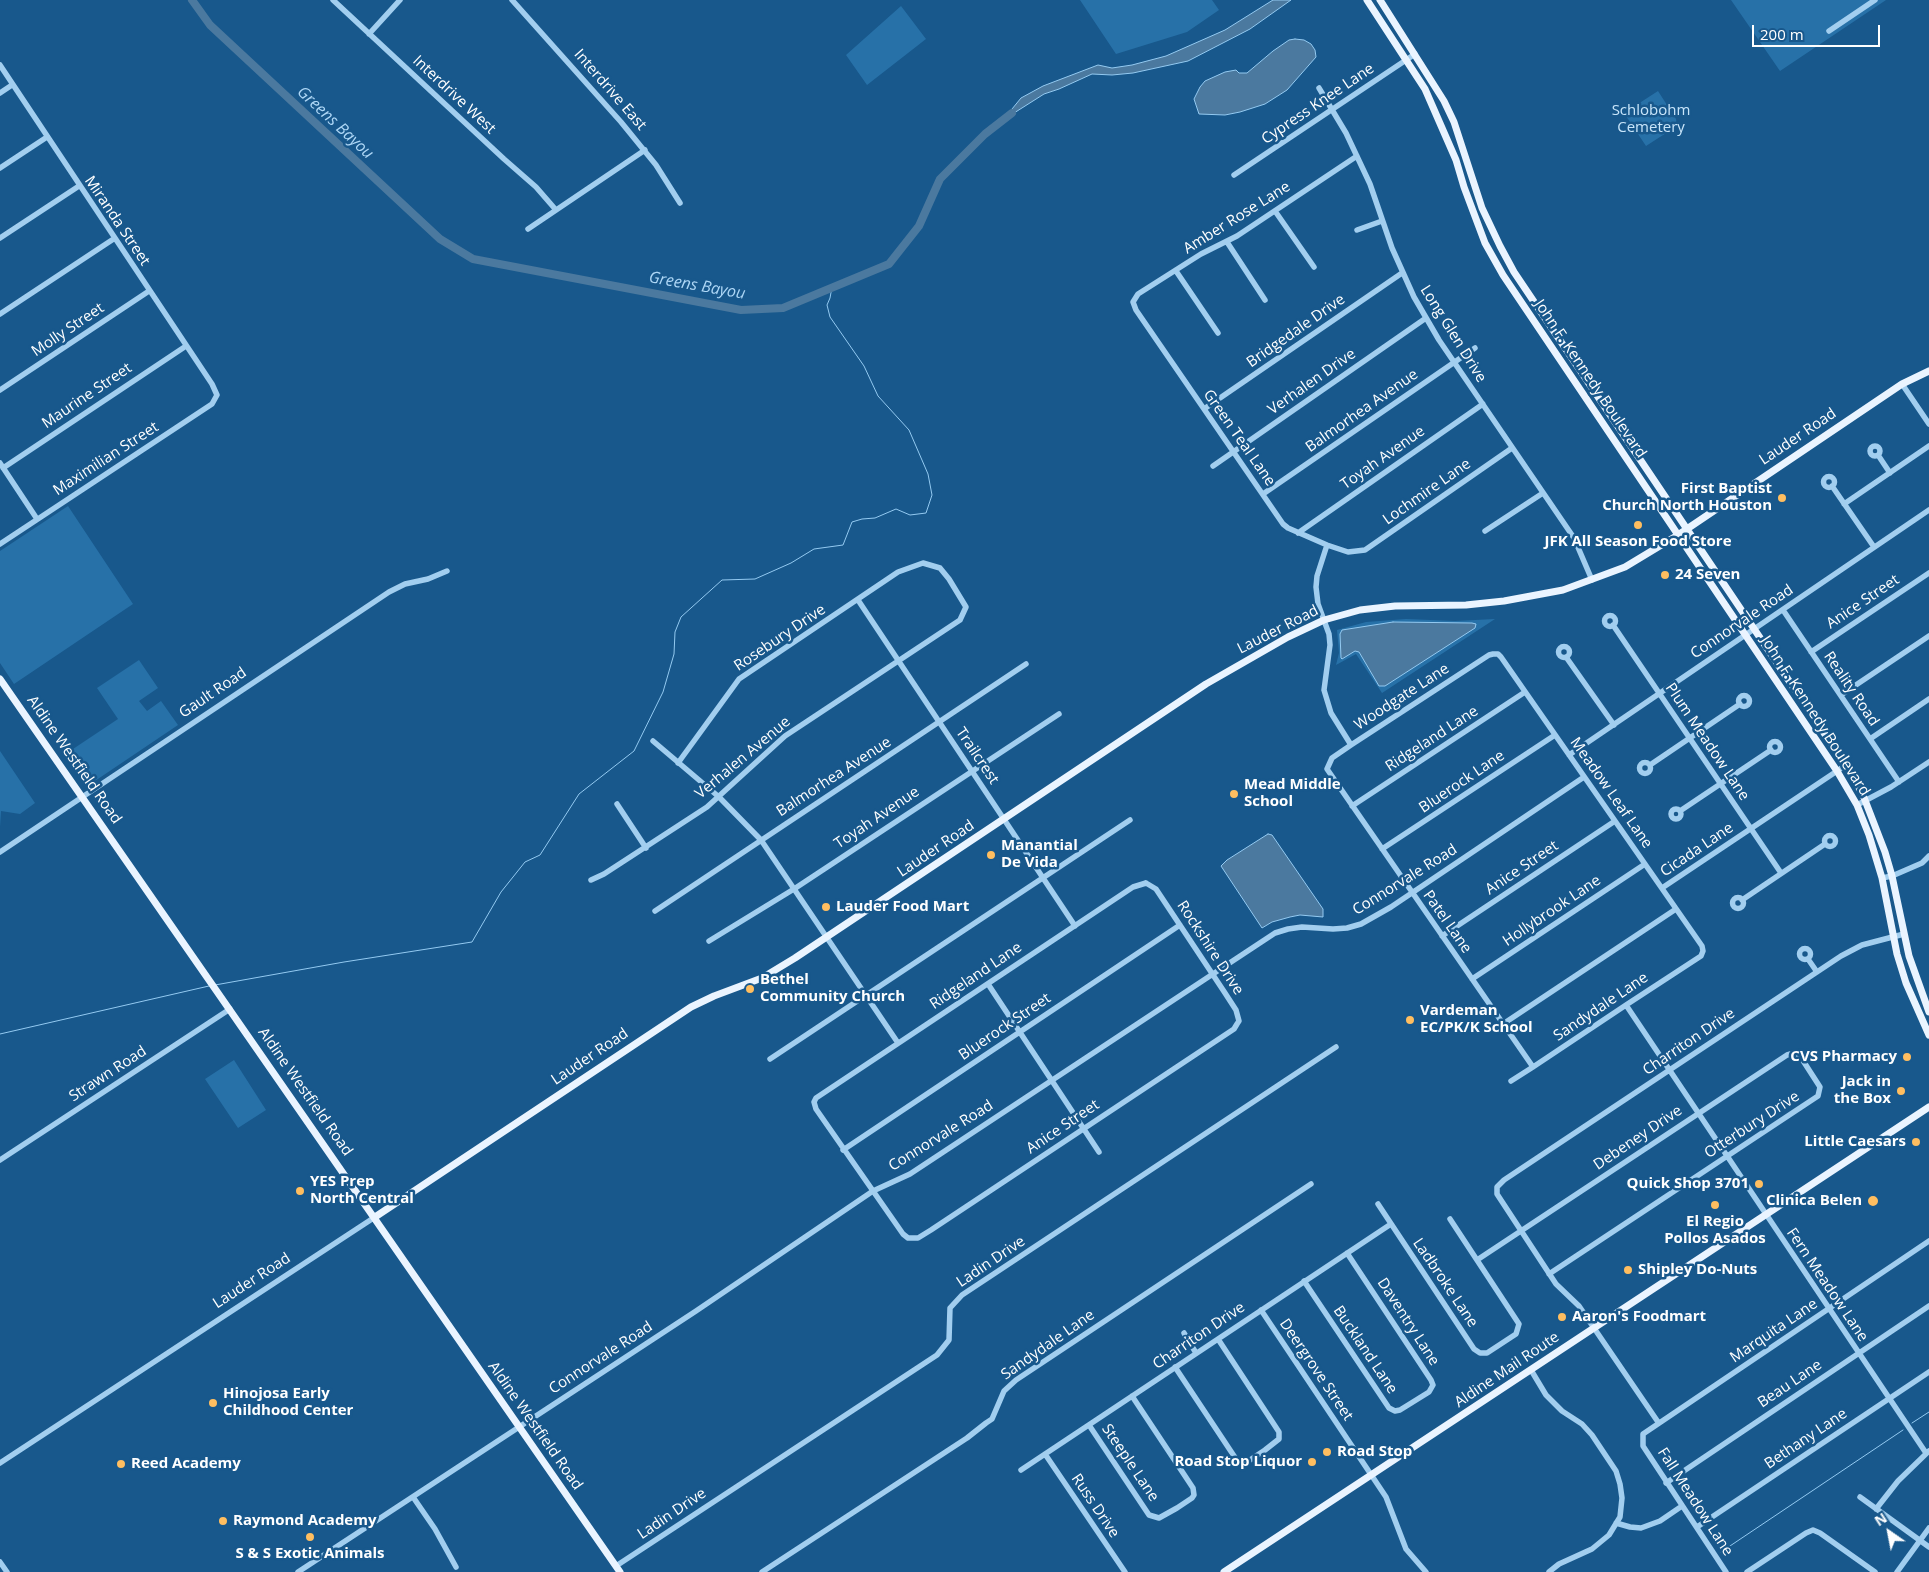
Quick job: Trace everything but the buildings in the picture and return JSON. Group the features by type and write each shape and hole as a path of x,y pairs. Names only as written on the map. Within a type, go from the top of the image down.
{"main road":[{"name":"John F. Kennedy Boulevard","path":"1367,0 1425,89 1441,121 1474,216 1490,252 1597,416 1837,771 1857,805 1869,835 1882,878 1906,983 1929,1035"},
{"name":"John F. Kennedy Boulevard","path":"1381,1 1415,54 1451,117 1482,208 1500,246 1532,300 1846,765 1865,801 1885,852 1909,956 1929,1012"},
{"path":"1373,9 1381,1"},
{"path":"1441,121 1451,117"},
{"name":"Lauder Road","path":"375,1217 692,1007 714,996 762,978 826,938 1206,684 1288,637 1324,620 1382,607 1466,605 1504,601 1563,590 1638,561 1902,384 1929,371"},
{"path":"1597,416 1606,410"},
{"name":"Aldine Westfield Road","path":"0,679 618,1569"},
{"path":"1920,1016 1929,1012"},
{"name":"Aldine Mail Route","path":"1224,1572 1929,1106"}],"street":[{"name":"Interdrive West","path":"333,0 536,186 556,210"},
{"path":"369,34 400,0"},
{"name":"Interdrive East","path":"512,0 602,99 645,150 680,203"},
{"path":"1829,31 1875,0"},
{"name":"Cypress Knee Lane","path":"1234,175 1415,54"},
{"name":"Miranda Street","path":"0,65 215,389"},
{"path":"0,93 12,85"},
{"name":"Long Glen Drive","path":"1319,88 1333,109 1357,156 1370,184 1402,273 1426,318 1574,538 1592,580"},
{"path":"0,168 47,137"},
{"path":"528,229 645,150"},
{"name":"Amber Rose Lane","path":"1133,302 1138,294 1201,254 1226,242 1357,156"},
{"path":"0,238 79,186"},
{"path":"1275,211 1314,267"},
{"path":"1357,230 1382,221"},
{"path":"0,314 115,238"},
{"path":"1226,242 1265,300"},
{"path":"1176,271 1218,333"},
{"name":"Bridgedale Drive","path":"1204,409 1402,273"},
{"name":"Molly Street","path":"0,390 149,291"},
{"name":"Green Teal Lane","path":"1133,302 1136,310 1283,524 1327,545 1348,552 1354,552"},
{"name":"Verhalen Drive","path":"1213,466 1426,318"},
{"name":"Maurine Street","path":"1,465 186,346"},
{"name":"Balmorhea Avenue","path":"1263,494 1475,348"},
{"path":"1902,384 1929,424"},
{"name":"Maximilian Street","path":"0,544 212,404 217,395 215,389"},
{"name":"Toyah Avenue","path":"1298,532 1483,404"},
{"path":"1844,504 1929,446"},
{"name":"Lochmire Lane","path":"1354,552 1365,550 1512,448"},
{"path":"1878,455 1890,473"},
{"path":"1,465 37,520"},
{"path":"1832,486 1874,548"},
{"path":"1485,531 1543,493"},
{"name":"Connorvale Road","path":"1569,755 1929,510"},
{"path":"1327,545 1316,587 1318,604 1330,645 1325,677 1325,698 1330,713 1351,745"},
{"name":"Rosebury Drive","path":"678,763 740,679 898,572 923,563 940,568 966,607 960,620"},
{"name":"Gault Road","path":"0,852 389,592 405,584 428,579 447,571"},
{"name":"Anice Street","path":"1811,652 1929,573"},
{"name":"Trailcrest","path":"858,600 1075,926"},
{"name":"Reality Road","path":"1783,610 1899,782"},
{"name":"Verhalen Avenue","path":"591,880 646,848 720,797 785,736 900,662 960,620"},
{"name":"Plum Meadow Lane","path":"1614,625 1781,873"},
{"path":"1841,695 1929,636"},
{"name":"Woodgate Lane","path":"1328,765 1332,758 1351,745 1488,655 1493,654"},
{"name":"Meadow Leaf Lane","path":"1493,654 1498,654 1501,658 1702,946 1703,951"},
{"path":"1566,657 1614,725"},
{"name":"Balmorhea Avenue","path":"655,910 1026,664"},
{"name":"Ridgeland Lane","path":"1352,806 1525,692"},
{"path":"1870,739 1929,699"},
{"path":"1650,765 1740,704"},
{"name":"Toyah Avenue","path":"709,941 794,889 971,770 1059,714"},
{"name":"Bluerock Lane","path":"1382,850 1555,735"},
{"path":"653,741 720,797 761,840 898,1043"},
{"path":"1680,811 1771,750"},
{"path":"1857,805 1899,782 1929,762"},
{"name":"Patel Lane","path":"1328,765 1328,772 1533,1067"},
{"name":"Cicada Lane","path":"1662,888 1846,765"},
{"name":"Connorvale Road","path":"298,1572 696,1311 873,1191 910,1174 1275,934 1288,929 1302,927 1333,929 1361,924 1584,777"},
{"path":"617,804 646,848"},
{"path":"770,1059 1130,820"},
{"name":"Anice Street","path":"1442,936 1615,821"},
{"path":"1742,900 1825,844"},
{"path":"1882,878 1892,876 1922,863 1929,856"},
{"name":"Hollybrook Lane","path":"1472,979 1645,864"},
{"name":"Ridgeland Lane","path":"843,1150 816,1109 814,1102 820,1095 1133,887 1146,883 1156,889"},
{"name":"Rockshire Drive","path":"1156,889 1236,1010 1238,1023"},
{"path":"1504,1024 1676,909"},
{"name":"Bluerock Street","path":"843,1150 1180,926"},
{"name":"Charriton Drive","path":"1521,1231 1497,1194 1497,1187 1504,1180 1852,950 1904,934"},
{"name":"Sandydale Lane","path":"1512,1081 1701,956 1703,951"},
{"path":"1808,959 1817,972"},
{"path":"988,984 1099,1152"},
{"name":"Fern Meadow Lane","path":"1626,1005 1858,1354 1927,1452"},
{"name":"Strawn Road","path":"0,1160 230,1009"},
{"name":"Anice Street","path":"873,1191 900,1230 908,1238 918,1238 1234,1030 1238,1023"},
{"name":"Ladin Drive","path":"618,1569 938,1355 949,1340 950,1308 962,1295 1336,1047"},
{"name":"Debeney Drive","path":"1477,1260 1697,1113 1791,1053 1800,1056 1810,1070"},
{"name":"Otterbury Drive","path":"1549,1274 1818,1096 1821,1090 1810,1070"},
{"path":"843,1150 873,1191"},
{"name":"Sandydale Lane","path":"762,1572 992,1419 1004,1391 1016,1380 1311,1184"},
{"name":"Ladbroke Lane","path":"1378,1204 1474,1349 1483,1354 1516,1334 1519,1324 1477,1260"},
{"name":"Lauder Road","path":"0,1463 375,1217"},
{"path":"1450,1219 1477,1260"},
{"name":"Charriton Drive","path":"1021,1470 1391,1224"},
{"path":"1521,1231 1549,1274 1579,1306 1595,1328 1658,1422"},
{"name":"Marquita Lane","path":"1643,1446 1642,1434 1658,1422 1929,1241"},
{"name":"Daventry Lane","path":"1347,1253 1431,1380 1433,1385 1431,1390 1416,1401"},
{"name":"Buckland Lane","path":"1304,1282 1389,1408 1396,1411 1400,1410 1416,1401"},
{"name":"Beau Lane","path":"1666,1482 1929,1306"},
{"name":"Deergrove Street","path":"1261,1310 1386,1497 1406,1548 1426,1572"},
{"path":"1184,1333 1196,1353"},
{"path":"1175,1367 1236,1459 1247,1462 1279,1439 1279,1432 1218,1339"},
{"path":"1531,1370 1546,1395 1562,1411 1582,1424 1592,1435 1616,1471 1622,1498 1620,1517 1609,1535 1599,1544 1559,1564 1550,1572"},
{"name":"Bethany Lane","path":"1697,1527 1929,1372"},
{"name":"Steeple Lane","path":"1089,1425 1149,1515 1159,1518 1192,1498 1194,1495 1193,1488 1132,1396"},
{"name":"Fall Meadow Lane","path":"1643,1446 1726,1572"},
{"path":"1876,1509 1898,1481 1927,1452"},
{"name":"Russ Drive","path":"1045,1454 1124,1572"},
{"path":"413,1497 435,1529 456,1567"},
{"path":"1860,1497 1929,1547"},
{"path":"1616,1523 1641,1528 1660,1521 1682,1506"},
{"path":"1896,1572 1929,1528"},
{"path":"1747,1572 1806,1532 1813,1530 1875,1572"},
{"path":"0,1562 7,1572"}],"green space":[{"path":"1080,0 1212,0 1219,10 1187,32 1116,54"},
{"path":"1731,0 1886,0 1780,71"},
{"path":"901,6 926,39 867,85 846,55"},
{"name":"Schlobohm Cemetery","path":"1658,91 1676,119 1677,126 1646,146 1624,113"},
{"path":"68,506 133,604 14,684 0,663 0,551"},
{"path":"1406,619 1455,621 1495,619 1382,693 1356,654 1336,665 1339,653 1337,630 1366,622"},
{"path":"139,660 158,688 139,701 147,711 161,701 178,725 86,787 64,755 118,719 97,688"},
{"path":"0,751 35,803 20,814 1,811 0,827"},
{"path":"234,1060 266,1110 238,1128 205,1079"}],"shaded area":[{"path":"1273,0 1291,0 1250,29 1188,61 1133,73 1092,74 1044,94 1003,120 1021,98 1043,86 1098,65 1112,68 1166,56 1225,30"},
{"path":"1289,40 1304,40 1311,44 1315,50 1316,57 1287,90 1265,104 1240,112 1225,115 1199,114 1194,99 1205,81 1225,72 1236,70 1239,73 1247,73 1273,51"},
{"path":"1393,622 1476,624 1475,628 1385,686 1379,686 1359,652 1355,651 1341,658 1340,634 1342,630"},
{"path":"1268,834 1272,835 1323,909 1323,917 1300,915 1272,922 1262,928 1221,866 1227,860"}],"waterway":[{"name":"Greens Bayou","path":"192,0 210,25 440,239 473,259 741,310 783,308 889,264 919,226 940,179 985,134 1012,113"},
{"path":"215,985 472,942 501,892 525,862 540,855 579,794 634,751 663,692 674,654 675,632 681,617 722,580 755,579 791,563 814,549 843,545 852,522 875,518 896,509 910,515 926,513 932,495 928,474 909,430 878,396 864,366 830,317 827,305 832,287"},
{"path":"0,1034 209,986"},
{"path":"1912,1423 1929,1412"},
{"path":"1721,1552 1903,1430"}],"place":[{"name":"First Baptist Church North Houston","path":"1782,498"},
{"name":"JFK All Season Food Store","path":"1638,525"},
{"name":"24 Seven","path":"1665,575"},
{"name":"Mead Middle School","path":"1234,794"},
{"name":"Manantial De Vida","path":"991,855"},
{"name":"Lauder Food Mart","path":"826,907"},
{"name":"Bethel Community Church","path":"750,989"},
{"name":"Vardeman EC/PK/K School","path":"1410,1020"},
{"name":"CVS Pharmacy","path":"1907,1057"},
{"name":"Jack in the Box","path":"1901,1091"},
{"name":"Little Caesars","path":"1916,1142"},
{"name":"Quick Shop 3701","path":"1759,1184"},
{"name":"YES Prep North Central","path":"300,1191"},
{"name":"Clinica Belen","path":"1873,1201"},
{"name":"El Regio Pollos Asados","path":"1715,1205"},
{"name":"Shipley Do-Nuts","path":"1628,1270"},
{"name":"Aaron's Foodmart","path":"1562,1317"},
{"name":"Hinojosa Early Childhood Center","path":"213,1403"},
{"name":"Road Stop","path":"1327,1452"},
{"name":"Road Stop Liquor","path":"1312,1462"},
{"name":"Reed Academy","path":"121,1464"},
{"name":"Raymond Academy","path":"223,1521"},
{"name":"S & S Exotic Animals","path":"310,1537"}]}
